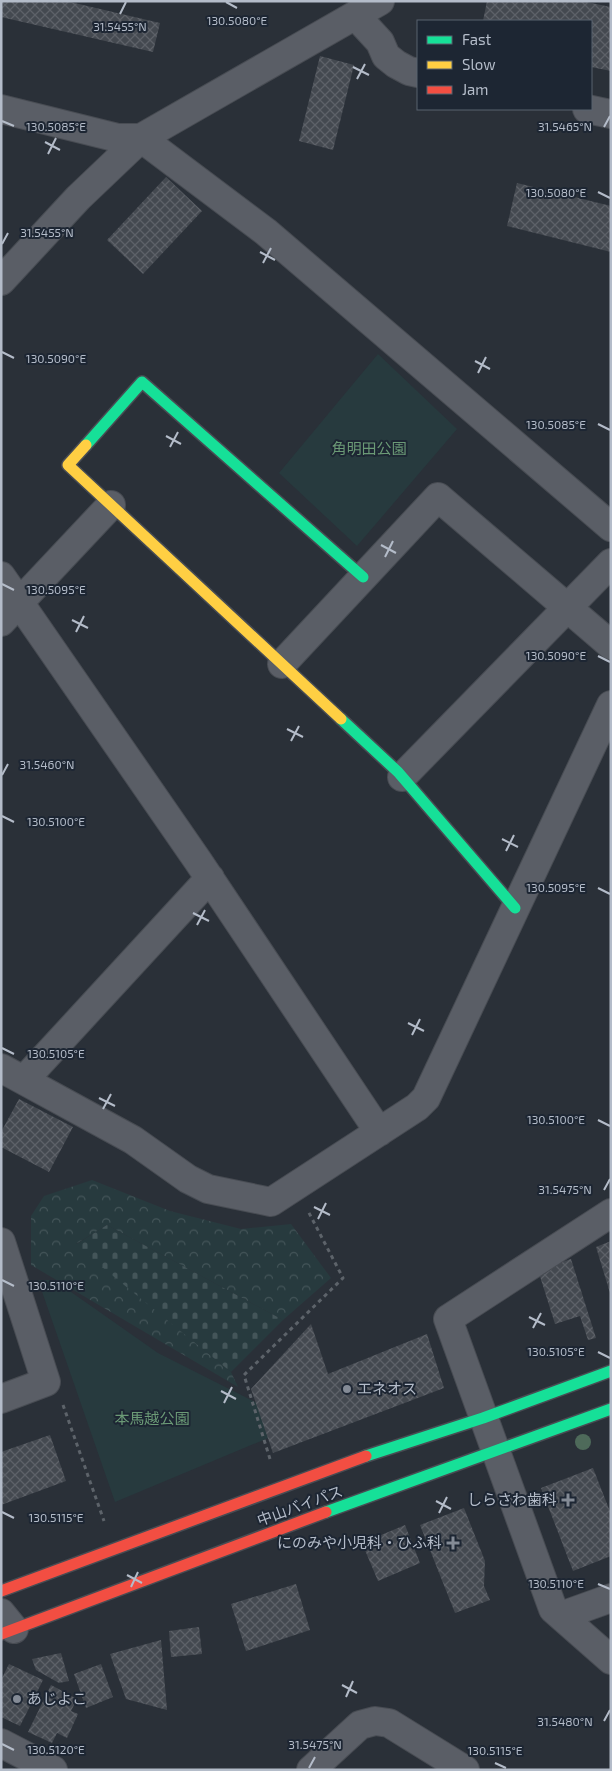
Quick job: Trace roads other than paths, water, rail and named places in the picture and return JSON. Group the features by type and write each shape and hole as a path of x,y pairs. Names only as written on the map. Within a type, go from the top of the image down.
{"street":[{"path":"1,281 78,198 141,138 380,1"},
{"path":"356,16 380,42 386,56 396,64 417,73"},
{"path":"1,109 118,138 141,138 266,232 611,527"},
{"path":"592,110 611,114"},
{"path":"364,577 142,382 68,465 402,777 515,908"},
{"path":"282,664 438,497 611,645"},
{"path":"1,622 111,505"},
{"path":"402,777 611,563"},
{"path":"1,576 210,878 379,1132"},
{"path":"210,878 13,1074 133,1140 188,1179 208,1189 271,1202 417,1107 426,1098 611,705"},
{"path":"611,1213 448,1319 553,1609 611,1660"},
{"path":"1,1399 46,1382 3,1251"},
{"name":"中山バイパス","path":"1,1591 338,1465 483,1418 611,1371"},
{"name":"中山バイパス","path":"5,1625 325,1513 611,1409"},
{"path":"560,1616 611,1598"},
{"path":"311,1770 360,1725 375,1720 390,1723 465,1770"},
{"path":"7,1754 53,1770"}],"place":[{"name":"エネオス","path":"347,1389"},
{"name":"しらさわ歯科","path":"568,1500"},
{"name":"にのみや小児科・ひふ科","path":"453,1543"},
{"name":"あじよこ","path":"17,1699"}],"park label":[{"name":"角明田公園","path":"369,449"},
{"name":"本馬越公園","path":"152,1419"}]}
